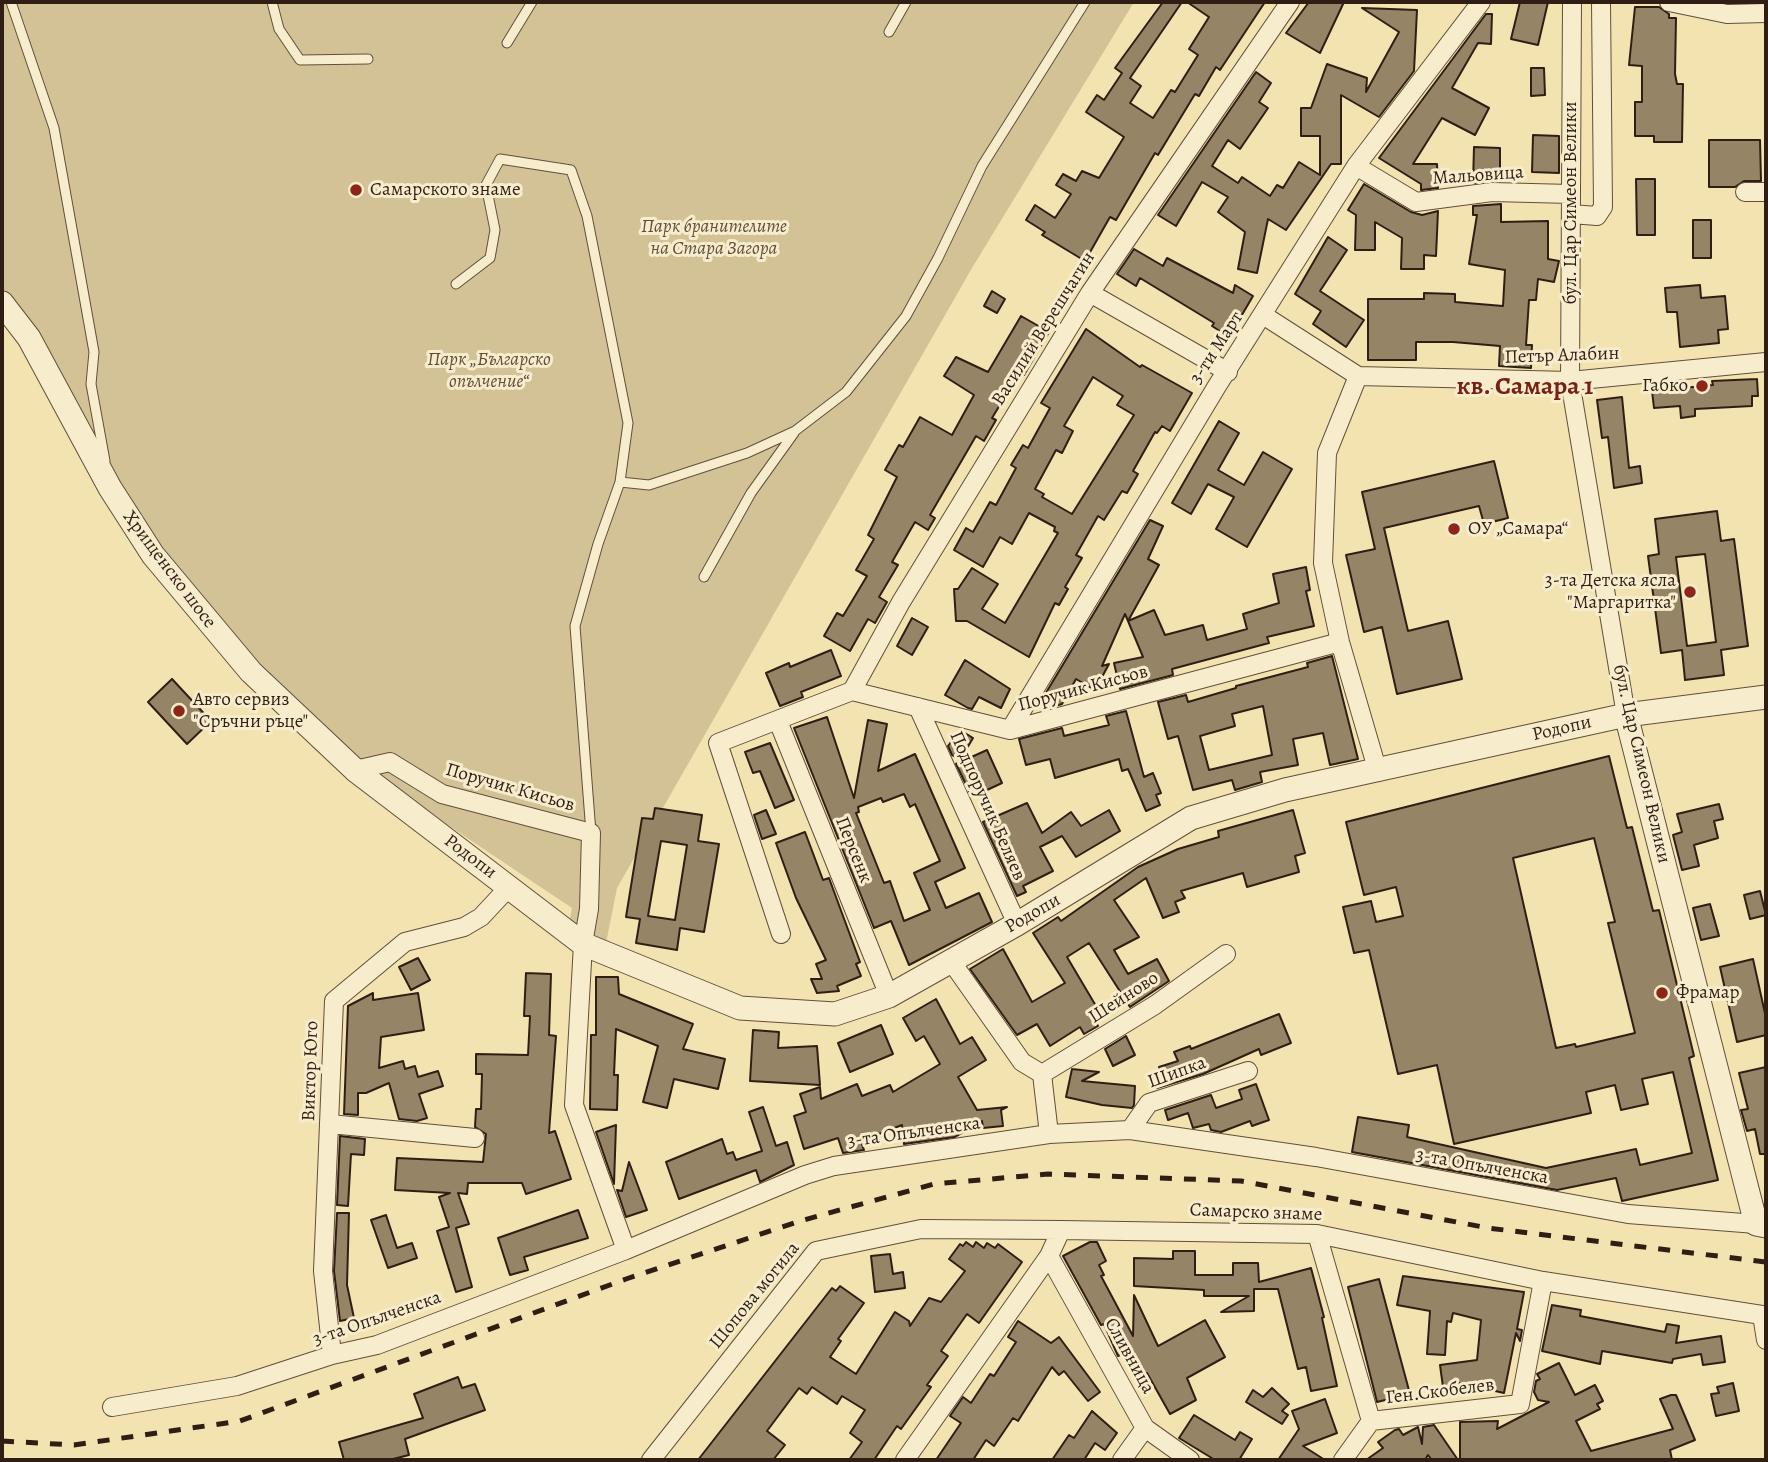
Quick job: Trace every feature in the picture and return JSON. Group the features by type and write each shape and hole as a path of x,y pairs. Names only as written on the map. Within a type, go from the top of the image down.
{"street":[{"name":"Василий Верешчагин","path":"852,691 901,602 1090,293 1290,2"},
{"name":"3-ти Март","path":"1010,730 1356,166 1481,2"},
{"name":"бул. Цар Симеон Велики","path":"1572,2 1570,381 1626,715 1761,1225"},
{"path":"1571,214 1597,216 1603,207 1601,2"},
{"path":"1669,2 1727,14 1766,13"},
{"name":"Мальовица","path":"1356,166 1416,202 1492,192 1571,194"},
{"path":"1745,192 1766,192"},
{"path":"1090,293 1228,372"},
{"name":"Хрищенско шосе","path":"2,303 29,338 110,488 153,555 231,651 355,770"},
{"path":"1263,314 1358,376 1327,453 1323,563 1340,642 1378,772"},
{"name":"Петър Алабин","path":"1358,376 1570,381 1766,362"},
{"name":"Поручик Кисьов","path":"852,691 1010,730 1340,642"},
{"path":"781,934 718,743 852,691"},
{"name":"Родопи","path":"355,770 583,944 740,1008 835,1014 889,996 1017,924 1191,818 1285,790 1378,772 1626,715 1766,697"},
{"name":"Подпоручик Беляев","path":"918,706 1017,924"},
{"name":"Персенк","path":"778,721 889,996"},
{"name":"Поручик Кисьов","path":"355,770 390,762 442,794 592,833 574,1105 626,1250"},
{"name":"Виктор Юго","path":"332,1355 323,1271 334,1001 405,942 464,927 481,917 509,887"},
{"name":"Шейново","path":"1042,1074 1154,1005 1226,954"},
{"path":"951,961 1022,1062 1042,1074 1049,1134"},
{"name":"Шипка","path":"1130,1130 1149,1103 1248,1071"},
{"path":"330,1124 475,1138"},
{"name":"3-та Опълченска","path":"112,1407 237,1386 332,1355 377,1345 626,1250 805,1175 834,1166 1049,1134 1130,1130 1316,1157 1628,1214 1761,1225"},
{"name":"Шопова могила","path":"651,1460 816,1251 921,1229 1061,1230"},
{"path":"905,1460 1049,1256 1061,1230"},
{"name":"Самарско знаме","path":"1061,1230 1317,1234 1543,1281 1762,1315 1766,1340"},
{"path":"1317,1234 1371,1422"},
{"name":"Сливница","path":"1049,1256 1145,1427 1190,1460"},
{"name":"Ген.Скобелев","path":"1343,1460 1371,1422 1520,1405 1543,1281"},
{"path":"1122,1460 1145,1427"}],"lane":[{"path":"11,2 54,128 94,352 91,384 110,488"},
{"path":"272,2 279,29 300,60 368,59"},
{"path":"507,43 533,2"},
{"path":"889,32 906,2"},
{"path":"620,482 649,485 747,453 794,431 846,392 906,316 938,258 982,166 1084,2"},
{"path":"456,284 489,258 495,230 486,185 500,159 571,170 587,216 628,423 620,482 598,544 575,626 592,833"},
{"path":"704,577 751,493 794,431"}],"green space":[{"name":"Парк „Българско опълчение“","path":"2,2 1134,2 972,268 617,888 605,948 569,924 572,908 367,771 217,625 134,513 2,296"}],"building":[{"path":"1163,2 1182,2 1130,78 1141,86 1130,103 1153,118 1171,90 1175,92 1198,55 1189,49 1209,17 1187,2 1265,2 1220,70 1216,67 1199,96 1195,94 1158,155 1155,153 1116,220 1110,217 1085,261 1042,235 1045,232 1026,220 1035,205 1055,218 1071,194 1056,185 1063,174 1076,181 1082,171 1099,178 1124,137 1086,112 1097,95 1104,100 1122,73 1115,68"},
{"path":"1309,2 1344,2 1320,53 1286,33"},
{"path":"1520,2 1548,2 1538,45 1511,39"},
{"path":"1635,7 1659,7 1669,14 1669,18 1676,18 1675,74 1677,84 1683,84 1682,142 1654,142 1654,136 1635,136 1635,102 1642,102 1642,66 1629,65"},
{"path":"1362,8 1417,10 1414,71 1379,117 1341,95 1341,164 1331,164 1286,230 1268,219 1257,273 1238,269 1245,232 1218,212 1228,197 1202,182 1176,226 1158,215 1256,72 1271,83 1259,102 1268,108 1240,149 1228,140 1212,166 1238,183 1242,177 1270,196 1277,185 1283,188 1299,162 1320,175 1320,136 1301,136 1301,108 1311,108 1327,64 1367,78 1366,92 1399,32"},
{"path":"1486,14 1492,14 1491,44 1478,43 1452,88 1489,108 1475,135 1442,118 1413,164 1437,164 1438,188 1421,190 1421,184 1379,158"},
{"path":"1531,68 1544,68 1545,95 1531,96"},
{"path":"1533,135 1559,136 1559,173 1532,172"},
{"path":"1709,140 1760,140 1761,181 1744,181 1735,187 1709,187"},
{"path":"1474,147 1500,148 1500,181 1473,183"},
{"path":"1636,179 1655,179 1655,235 1637,235"},
{"path":"1364,184 1411,212 1422,215 1438,211 1436,256 1424,255 1424,269 1401,269 1402,238 1375,222 1375,250 1355,250 1356,215 1348,210"},
{"path":"1501,204 1501,222 1548,221 1548,259 1559,261 1554,282 1538,279 1536,300 1529,300 1526,345 1532,345 1531,368 1499,366 1500,346 1453,342 1416,342 1416,360 1368,360 1368,299 1424,299 1424,293 1455,294 1455,302 1503,306 1505,270 1469,264 1477,215 1473,215 1473,206"},
{"path":"1693,220 1711,220 1711,258 1693,258"},
{"path":"1328,237 1347,250 1320,291 1364,320 1346,347 1313,324 1321,311 1295,294"},
{"path":"1134,249 1163,266 1167,258 1233,293 1235,285 1253,296 1229,337 1212,326 1214,323 1140,278 1136,286 1117,274"},
{"path":"1700,285 1701,298 1725,296 1728,329 1718,330 1719,343 1680,347 1677,312 1667,312 1665,288"},
{"path":"992,291 1005,299 997,313 984,306"},
{"path":"1021,316 1049,332 1024,375 1020,372 992,418 996,420 984,441 976,436 930,515 935,518 928,530 915,522 892,562 898,565 879,597 887,602 875,623 868,619 850,651 824,636 837,613 843,616 867,576 856,570 874,539 868,535 897,477 885,470 899,445 903,447 920,417 952,435 974,395 944,376 956,357 988,372"},
{"path":"1086,329 1140,367 1142,365 1192,393 1170,431 1162,426 1155,432 1133,471 1138,474 1127,493 1122,491 1104,520 1098,516 1076,555 1082,558 1065,587 1068,589 1059,605 1055,603 1029,657 967,621 956,621 954,589 958,589 972,568 998,584 982,609 1005,623 1058,533 1054,531 1055,527 1029,513 1012,544 1000,537 983,567 954,550 966,528 973,532 990,502 996,505 1016,468 1011,465 1023,445 1028,448 1050,408 1041,403","holes":["1093,377 1123,396 1117,405 1134,415 1072,514 1042,497 1044,494 1035,489 1056,450 1062,453 1073,431 1064,426"]},
{"path":"1757,379 1758,396 1752,396 1752,406 1695,409 1695,416 1681,418 1680,406 1654,408 1652,391 1713,385 1712,381"},
{"path":"1622,397 1629,468 1640,466 1642,483 1614,488 1608,437 1602,438 1597,400"},
{"path":"1219,421 1239,433 1218,470 1244,485 1263,452 1292,469 1247,547 1216,529 1234,497 1208,484 1191,514 1172,503"},
{"path":"1494,461 1508,518 1484,524 1479,506 1384,528 1408,631 1448,621 1462,679 1397,694 1382,627 1364,632 1346,555 1375,549 1362,492"},
{"path":"1717,511 1721,541 1734,539 1748,646 1721,650 1724,675 1685,680 1682,650 1661,653 1648,556 1659,554 1655,519","holes":["1705,554 1716,642 1687,646 1676,557"]},
{"path":"1150,520 1163,526 1148,559 1159,565 1128,621 1125,614 1102,666 1109,664 1095,690 1076,679 1062,704 1051,707 1041,701"},
{"path":"1306,567 1310,590 1306,591 1314,626 1267,637 1269,643 1172,669 1173,675 1120,689 1114,663 1143,657 1128,621 1154,610 1165,635 1203,625 1207,640 1247,629 1243,614 1279,603 1273,574"},
{"path":"912,618 928,627 912,655 897,646"},
{"path":"831,650 841,676 801,692 803,697 780,706 766,673 789,663 790,667"},
{"path":"1332,656 1358,759 1330,765 1323,733 1293,739 1298,765 1260,772 1262,782 1235,790 1232,780 1193,790 1178,736 1168,739 1158,702 1186,695 1188,702 1308,667 1307,663","holes":["1263,706 1272,755 1209,770 1200,736 1235,726 1232,714"]},
{"path":"965,660 1010,689 1001,708 979,697 972,709 945,695"},
{"name":"Авто сервиз \"Сръчни ръце\"","path":"172,679 211,721 187,744 148,702"},
{"path":"1126,711 1144,777 1153,773 1161,793 1156,795 1160,805 1146,811 1128,769 1122,771 1119,759 1055,778 1050,759 1026,765 1019,739 1062,728 1064,736 1109,725 1106,716"},
{"path":"827,717 854,798 868,720 887,724 878,771 915,754 965,868 935,882 946,908 979,893 992,922 909,965 891,921 874,928 794,728","holes":["904,794 910,807 915,804 940,861 914,873 930,910 904,921 890,881 884,883 856,813 859,812 858,807 881,798 883,802"]},
{"path":"960,730 973,738 960,760 952,755 948,746"},
{"path":"770,743 794,800 775,808 760,771 753,773 745,752"},
{"path":"987,750 1002,783 972,797 956,764"},
{"path":"1609,756 1627,828 1632,827 1653,911 1659,910 1694,1056 1689,1058 1718,1180 1622,1201 1616,1178 1557,1190 1352,1152 1358,1117 1409,1125 1407,1137 1546,1168 1636,1149 1640,1165 1692,1153 1673,1072 1642,1079 1648,1104 1621,1110 1615,1085 1586,1092 1591,1113 1454,1144 1437,1065 1398,1074 1369,950 1354,953 1343,907 1371,901 1376,922 1403,916 1396,887 1364,895 1346,822","holes":["1594,838 1615,922 1608,923 1635,1033 1576,1047 1575,1044 1556,1048 1513,858"]},
{"path":"1027,803 1042,833 1071,812 1081,826 1109,810 1120,831 1076,857 1062,836 1040,847 1053,871 1023,886 1026,892 1017,896 983,822"},
{"path":"1719,804 1723,819 1714,821 1718,838 1694,845 1699,866 1682,870 1673,835 1682,832 1677,814"},
{"path":"655,808 702,815 698,841 719,844 704,932 680,928 677,950 636,943 640,919 626,917 642,818 653,819","holes":["661,841 687,845 675,920 648,916"]},
{"path":"766,810 776,834 762,839 754,815"},
{"path":"1293,810 1305,853 1295,856 1299,872 1247,887 1243,873 1181,891 1185,898 1175,902 1179,912 1163,918 1146,878 1114,900 1139,937 1114,950 1128,974 1157,959 1169,981 1130,1007 1089,943 1067,957 1096,1006 1089,1010 1098,1026 1084,1034 1080,1027 1050,1046 1037,1024 1017,1035 970,969 1003,949 1032,1002 1065,983 1033,933 1058,917 1061,921 1138,867 1178,849 1219,837 1218,831"},
{"path":"805,832 823,880 829,878 860,962 856,964 861,976 837,986 839,991 817,993 811,979 822,979 816,964 826,960 796,898 776,843"},
{"path":"1760,891 1766,915 1750,919 1744,895"},
{"path":"1710,904 1719,936 1701,940 1693,908"},
{"path":"418,958 430,980 411,990 399,967"},
{"path":"1753,959 1766,1018 1766,1035 1737,1042 1720,967"},
{"path":"526,973 551,974 549,1035 556,1036 549,1133 555,1131 571,1179 526,1194 522,1183 468,1183 467,1194 458,1193 469,1224 456,1228 472,1287 456,1292 437,1231 449,1227 439,1197 450,1193 395,1190 397,1158 483,1162 486,1134 475,1127 476,1109 481,1109 482,1074 476,1074 476,1054 528,1055 530,1016 524,1016"},
{"path":"596,977 618,977 619,994 693,1024 683,1049 725,1059 718,1089 674,1079 667,1108 643,1102 658,1046 616,1029 614,1075 618,1075 617,1110 590,1109 591,1035 596,1035"},
{"path":"373,993 373,1000 418,993 424,1030 381,1037 379,1068 403,1061 405,1069 415,1066 418,1077 438,1071 443,1086 419,1094 427,1118 417,1121 399,1119 389,1083 366,1093 358,1093 358,1115 344,1114 348,1006"},
{"path":"936,999 960,1044 972,1037 986,1060 958,1077 977,1110 1007,1107 1001,1110 1003,1126 983,1128 982,1121 955,1137 904,1144 902,1125 861,1141 864,1150 843,1153 838,1138 804,1149 794,1116 806,1112 800,1094 820,1087 821,1099 857,1084 862,1096 890,1085 893,1092 940,1064 924,1036 916,1041 903,1018"},
{"path":"1279,1014 1291,1043 1261,1055 1259,1049 1203,1074 1157,1088 1155,1081 1163,1078 1159,1067 1178,1061 1174,1052 1190,1046 1191,1049"},
{"path":"881,1025 893,1054 850,1072 838,1043"},
{"path":"753,1030 779,1032 778,1048 817,1046 820,1085 750,1081"},
{"path":"1126,1036 1135,1055 1113,1066 1105,1049"},
{"path":"1766,1067 1766,1154 1760,1154 1755,1129 1747,1131 1741,1110 1748,1109 1739,1073"},
{"path":"1072,1069 1099,1072 1082,1081 1135,1086 1134,1105 1132,1108 1102,1105 1066,1097"},
{"path":"1256,1084 1269,1120 1252,1126 1250,1121 1221,1132 1211,1130 1209,1124 1193,1128 1188,1113 1168,1120 1165,1110 1211,1095 1216,1108 1242,1099 1239,1090"},
{"path":"763,1107 776,1146 787,1142 794,1165 760,1182 756,1170 679,1199 666,1162 722,1139 727,1154 733,1152 736,1160 762,1151 749,1112"},
{"path":"616,1125 614,1184 596,1132"},
{"path":"340,1136 365,1139 364,1155 351,1154 348,1206 337,1205"},
{"path":"629,1162 647,1210 626,1217 617,1190 622,1191"},
{"path":"578,1210 588,1238 524,1257 528,1270 510,1275 498,1238"},
{"path":"337,1213 349,1213 347,1285 354,1318 340,1321 334,1271"},
{"path":"386,1215 397,1248 412,1243 417,1258 388,1268 371,1220"},
{"path":"966,1242 973,1247 976,1242 984,1248 987,1243 995,1248 998,1244 1022,1262 979,1323 967,1314 941,1351 948,1356 927,1385 931,1387 901,1429 897,1426 874,1460 849,1460 862,1442 850,1433 865,1410 842,1396 837,1404 812,1387 807,1394 799,1388 767,1431 785,1445 773,1460 698,1460 832,1288 836,1291 840,1286 864,1303 838,1339 841,1341 830,1357 856,1374 895,1312 909,1321 910,1326 929,1298 941,1302 965,1271 949,1259 960,1244 963,1246"},
{"path":"1090,1242 1097,1242 1106,1261 1099,1265 1104,1275 1101,1276 1133,1336 1134,1295 1158,1346 1205,1320 1225,1357 1187,1378 1196,1400 1170,1414 1147,1373 1139,1377 1127,1352 1118,1356 1104,1324 1101,1325 1063,1256"},
{"path":"1173,1251 1195,1251 1195,1275 1233,1275 1233,1263 1258,1263 1259,1282 1311,1268 1324,1317 1322,1318 1337,1386 1311,1391 1306,1367 1298,1369 1278,1289 1254,1289 1254,1311 1221,1312 1249,1296 1204,1296 1204,1290 1134,1286 1134,1258 1173,1259"},
{"path":"890,1254 893,1274 903,1272 905,1288 875,1292 871,1256"},
{"path":"1403,1276 1524,1292 1517,1329 1522,1330 1520,1341 1516,1333 1504,1393 1459,1383 1443,1387 1440,1365 1477,1360 1481,1320 1453,1313 1451,1322 1447,1321 1445,1355 1427,1354 1430,1311 1397,1305"},
{"path":"1379,1279 1410,1394 1377,1402 1348,1287"},
{"path":"1552,1305 1581,1310 1580,1316 1665,1332 1667,1324 1679,1326 1676,1343 1721,1336 1725,1362 1703,1365 1701,1354 1673,1359 1672,1363 1602,1351 1600,1364 1542,1351"},
{"path":"1018,1321 1051,1343 1059,1337 1100,1392 1088,1401 1064,1371 1059,1375 1052,1367 1018,1421 1013,1418 994,1446 986,1440 973,1460 936,1460 961,1423 950,1416 963,1397 971,1403 990,1374 994,1376 1016,1342 1008,1337"},
{"path":"1559,1363 1575,1395 1595,1385 1603,1401 1597,1404 1600,1409 1576,1421 1591,1451 1673,1429 1660,1399 1671,1395 1676,1395 1695,1440 1670,1450 1672,1460 1460,1460 1460,1422 1498,1421 1497,1429 1549,1402 1538,1400 1534,1392 1536,1381 1540,1379 1537,1374"},
{"path":"458,1377 462,1388 475,1384 485,1410 405,1439 409,1455 389,1460 344,1460 339,1442 423,1418 414,1394"},
{"path":"1733,1383 1739,1411 1716,1416 1711,1394 1719,1393 1717,1387"},
{"path":"1272,1388 1289,1404 1282,1411 1288,1415 1282,1424 1246,1402 1253,1390 1263,1397"},
{"path":"1325,1399 1337,1433 1303,1446 1325,1460 1278,1460 1299,1429 1292,1411"},
{"path":"1092,1411 1117,1433 1105,1450 1095,1443 1084,1460 1052,1460 1069,1435 1074,1438"},
{"path":"1194,1415 1235,1440 1240,1432 1252,1439 1239,1460 1215,1460 1179,1438"},
{"path":"1434,1425 1458,1460 1432,1460 1428,1455 1425,1460 1366,1460 1383,1448 1378,1442 1395,1430 1399,1429 1403,1435 1418,1427 1422,1444 1423,1427"}],"railway":[{"path":"2,1441 74,1445 240,1421 626,1279 800,1221 934,1184 1048,1174 1241,1181 1488,1228 1766,1262"}],"place":[{"name":"Самарското знаме","path":"356,190"},
{"name":"Габко","path":"1702,386"},
{"name":"ОУ „Самара“","path":"1454,529"},
{"name":"3-та Детска ясла \"Маргаритка\"","path":"1690,592"},
{"name":"Авто сервиз \"Сръчни ръце\"","path":"179,711"},
{"name":"Фрамар","path":"1662,993"}],"district":[{"name":"кв. Самара 1","path":"1525,388"}],"park label":[{"name":"Парк бранителите на Стара Загора","path":"714,238"}]}
